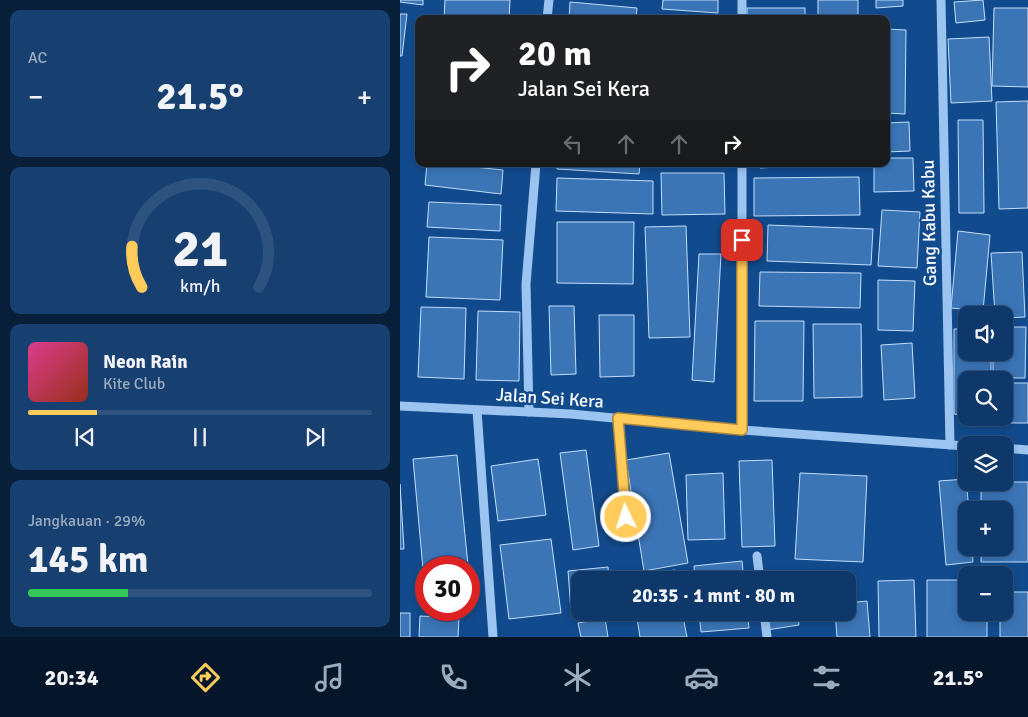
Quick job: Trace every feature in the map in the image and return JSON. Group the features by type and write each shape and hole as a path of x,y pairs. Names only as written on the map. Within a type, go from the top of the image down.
{"street":[{"path":"547,15 549,0"},
{"path":"742,0 742,15"},
{"name":"Gang Kabu Kabu","path":"941,0 950,445"},
{"path":"529,412 526,284 536,167"},
{"path":"742,167 742,430"},
{"name":"Jalan Sei Kera","path":"400,406 571,414 742,430 958,446"},
{"path":"477,410 493,637"},
{"path":"618,418 626,517"},
{"path":"1013,449 1028,450"},
{"path":"757,556 759,571"},
{"path":"765,621 767,637"}],"building":[{"path":"400,0 423,0 423,5 400,2"},
{"path":"445,0 510,0 509,15 444,15"},
{"path":"663,0 718,0 718,13 662,9"},
{"path":"818,0 858,0 858,15 818,15"},
{"path":"876,0 903,0 903,6 876,8"},
{"path":"983,0 985,20 956,23 954,2"},
{"path":"570,2 637,8 636,15 569,15"},
{"path":"747,8 805,8 805,15 747,15"},
{"path":"994,8 1028,8 1028,87 992,86"},
{"path":"400,14 407,14 402,56 400,56"},
{"path":"890,29 906,30 905,114 890,113"},
{"path":"989,37 992,101 951,103 948,39"},
{"path":"1028,101 1028,208 999,209 996,102"},
{"path":"958,120 983,120 984,213 959,213"},
{"path":"909,122 910,151 890,152 890,123"},
{"path":"890,158 913,158 914,191 874,192 874,167 890,167"},
{"path":"427,167 474,167 503,170 501,194 425,185"},
{"path":"557,167 640,167 639,174 557,169"},
{"path":"661,173 724,173 725,214 662,215"},
{"path":"859,177 860,215 754,216 754,178"},
{"path":"557,178 653,181 653,214 556,211"},
{"path":"429,202 501,205 500,231 427,227"},
{"path":"882,210 920,212 917,268 878,266"},
{"path":"557,222 634,222 633,284 557,283"},
{"path":"768,225 873,229 871,265 767,261"},
{"path":"686,226 690,337 649,338 645,227"},
{"path":"958,231 990,235 983,306 958,306 958,309 951,308"},
{"path":"429,237 503,240 500,300 426,297"},
{"path":"1022,252 1025,317 1013,318 1013,306 994,306 991,253"},
{"path":"699,254 721,254 714,382 692,380"},
{"path":"760,272 861,273 860,308 759,306"},
{"path":"878,280 915,281 913,331 878,330"},
{"path":"549,306 574,306 576,374 551,375"},
{"path":"421,307 466,308 464,379 418,377"},
{"path":"478,311 520,312 519,381 476,380"},
{"path":"599,315 634,315 634,376 600,377"},
{"path":"755,321 804,321 803,401 754,401"},
{"path":"813,324 861,324 862,397 814,398"},
{"path":"1013,327 1026,327 1025,378 1013,378 1013,371 993,371 993,361 1013,361"},
{"path":"954,329 958,329 958,361 991,361 991,371 958,371 958,414 954,414"},
{"path":"912,343 915,398 884,400 881,345"},
{"path":"1013,383 1028,383 1028,423 1013,423"},
{"path":"586,450 599,546 573,550 560,453"},
{"path":"669,453 688,563 644,571 626,460"},
{"path":"457,455 467,556 422,556 413,459"},
{"path":"538,459 546,515 498,521 491,466"},
{"path":"772,460 775,546 742,547 739,461"},
{"path":"723,473 725,539 688,540 686,475"},
{"path":"800,473 867,476 863,562 795,559"},
{"path":"958,480 958,491 967,491 968,501 958,501 958,556 973,556 973,562 946,565 939,481"},
{"path":"1013,482 1028,482 1028,562 981,562 981,556 1013,556 1013,501 981,501 981,491 1013,491"},
{"path":"400,484 404,549 400,549"},
{"path":"551,539 561,613 509,619 500,545"},
{"path":"742,561 743,571 694,571 694,566"},
{"path":"608,567 608,571 571,571 571,611 568,571"},
{"path":"914,580 916,637 879,637 878,581"},
{"path":"927,580 958,580 958,621 987,621 987,637 927,637"},
{"path":"1013,592 1028,592 1028,637 1000,637 1000,621 1013,621"},
{"path":"867,601 870,637 837,637 836,621 856,621 856,602"},
{"path":"400,613 410,613 410,637 400,637"},
{"path":"420,621 459,621 458,637 419,637"},
{"path":"605,621 608,637 581,637 578,623"},
{"path":"637,621 684,621 687,637 640,637"},
{"path":"700,621 748,621 749,628 701,632"},
{"path":"766,621 799,621 799,625 767,630"}],"route":[{"path":"626,517 618,418 742,430 742,240"}]}
